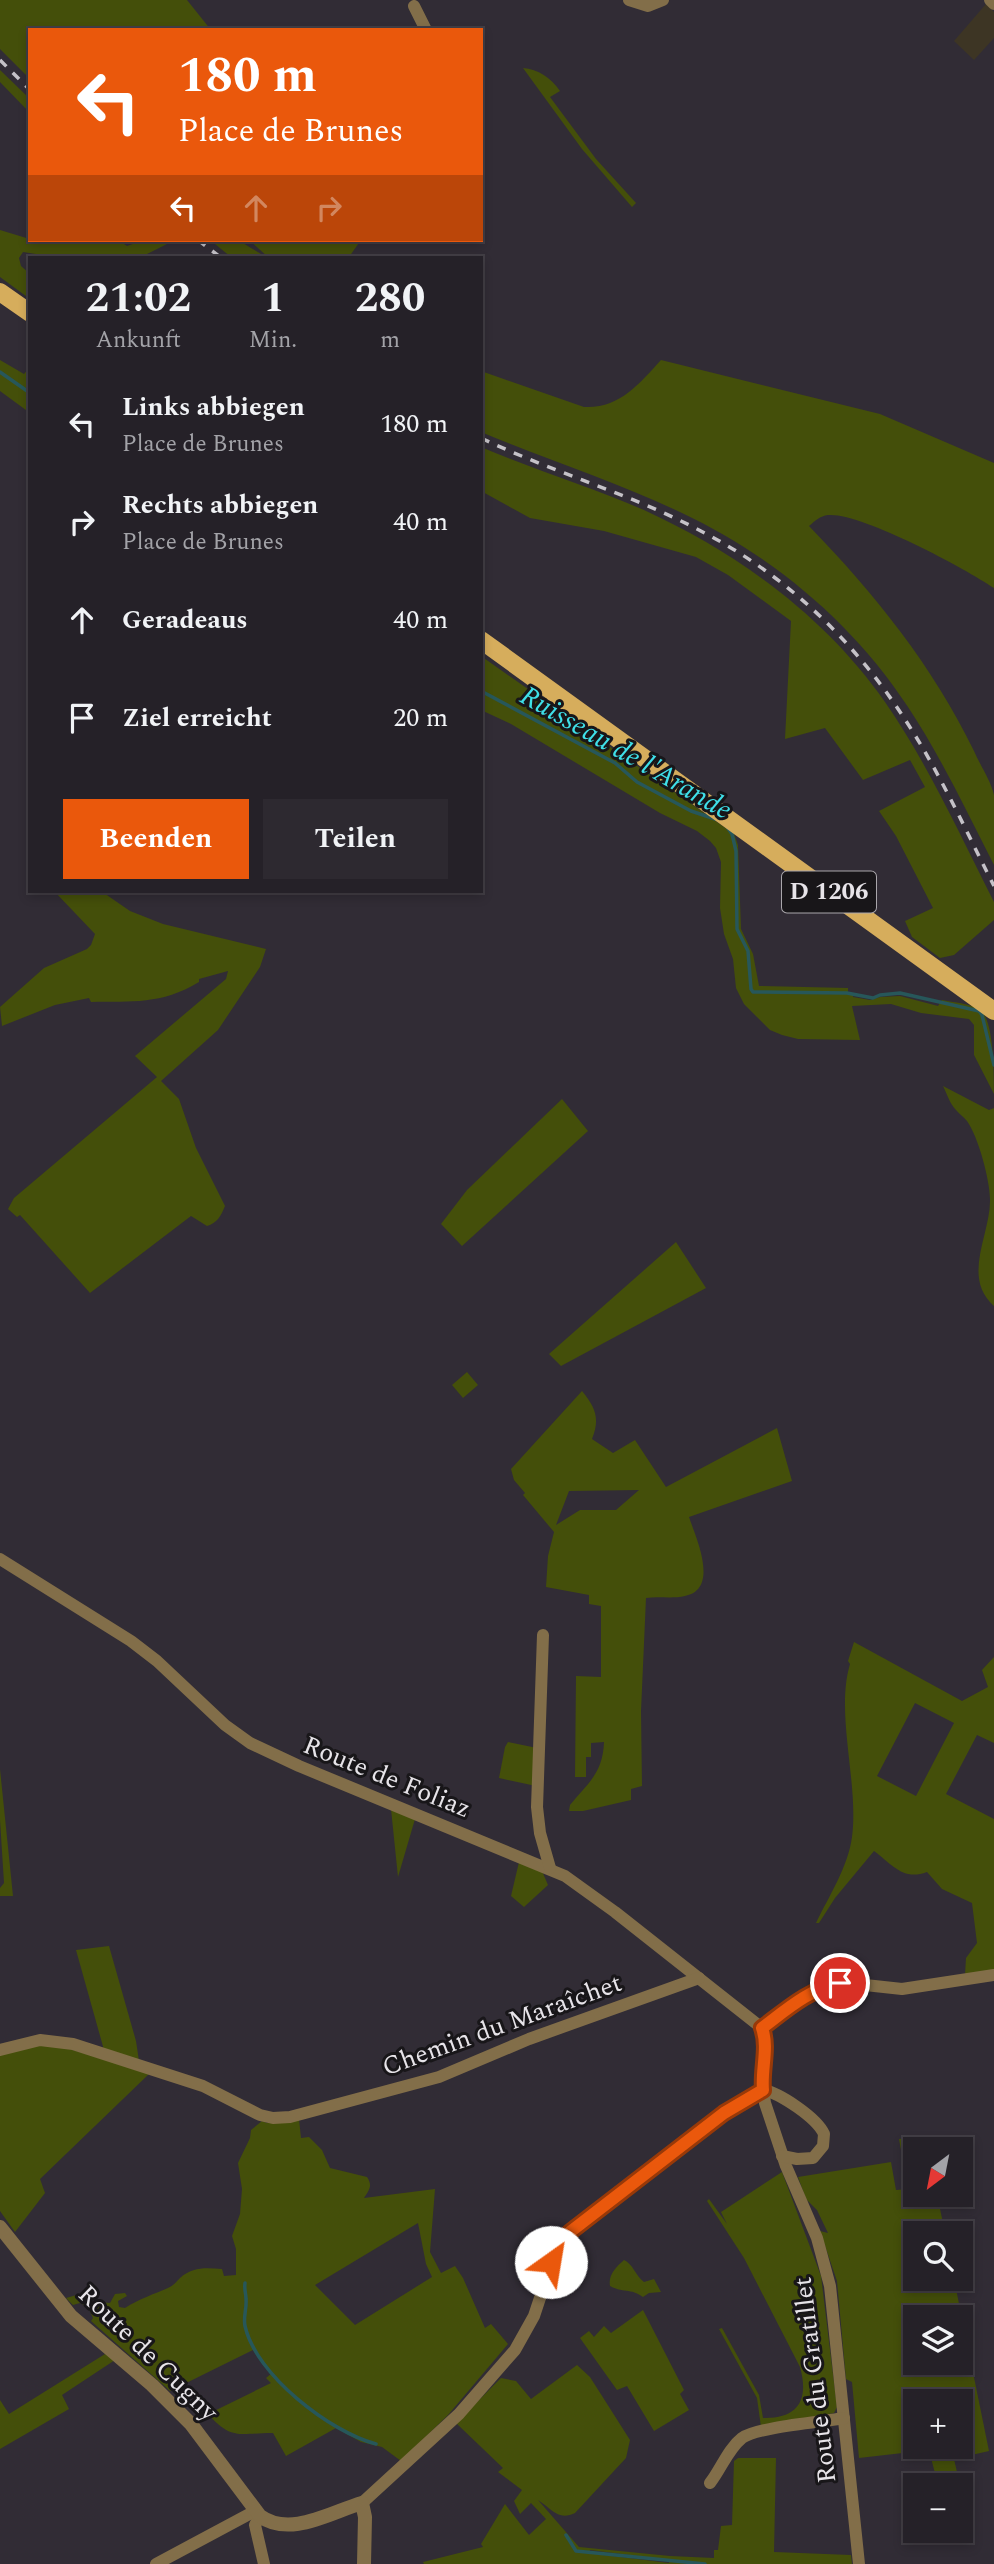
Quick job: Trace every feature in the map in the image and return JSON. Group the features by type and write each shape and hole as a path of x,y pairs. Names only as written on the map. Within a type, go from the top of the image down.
{"main road":[{"path":"0,292 28,312"},
{"name":"D 1206","path":"483,641 994,1011"}],"street":[{"path":"629,0 651,6 663,0"},
{"path":"990,0 994,4"},
{"path":"412,3 425,28"},
{"name":"Route de Foliaz","path":"0,1559 131,1641 157,1661 225,1725 250,1743 299,1766 550,1868 599,1899 762,2028"},
{"path":"544,1635 537,1807 540,1833 550,1868"},
{"path":"762,2028 807,1995 840,1983 902,1989 994,1975"},
{"name":"Chemin du Maraîchet","path":"0,2050 40,2040 74,2044 203,2086 260,2115 290,2117 439,2077 529,2039 699,1978"},
{"name":"Route du Gratillet","path":"762,2028 765,2041 763,2090 782,2156 817,2238 828,2276 859,2564"},
{"path":"258,2513 275,2524 295,2525 362,2503 458,2414 515,2350 534,2316 554,2256 570,2232 724,2113 763,2090 776,2094 810,2117 824,2134 824,2146 813,2158 782,2156"},
{"name":"Route de Cugny","path":"0,2227 71,2316 152,2385 191,2424 258,2513"},
{"path":"710,2483 744,2436 844,2418"},
{"path":"362,2503 365,2517 364,2564"},
{"path":"156,2564 258,2513"},
{"path":"258,2513 255,2525 264,2564"}],"shaded area":[{"path":"986,4 994,12 994,38 974,60 954,41"}],"green space":[{"path":"0,0 187,0 209,28 28,28 28,77 0,49"},
{"path":"523,68 539,72 560,91 550,97 596,159 636,203 632,207 582,149"},
{"path":"0,70 28,97 28,111 0,82"},
{"path":"0,230 28,239 28,242 46,244 121,242 127,246 138,242 171,242 143,256 49,256 23,252 19,258 21,266 28,272 28,298 0,277"},
{"path":"212,242 241,242 264,256 230,256"},
{"path":"251,242 360,242 350,256 267,256"},
{"path":"0,360 24,374 28,369 28,412 0,391"},
{"path":"661,360 880,414 994,463 994,588 937,555 863,522 828,515 809,526 879,604 921,660 958,720 994,795 994,865 943,765 908,707 862,647 808,595 748,550 682,513 483,433 483,372 584,407 608,404 645,378"},
{"path":"483,448 644,510 679,527 746,567 808,615 862,671 901,726 943,800 994,902 994,920 954,955 940,958 912,937 905,921 933,908 896,836 879,811 925,787 910,760 863,780 825,728 785,739 791,621 728,575 696,557 604,531 530,518 483,492"},
{"path":"483,657 734,834 738,845 741,929 753,954 759,986 848,988 853,997 870,1000 900,996 938,1006 942,1000 975,1007 983,1013 989,1029 993,1052 994,1094 974,1055 974,1025 969,1019 921,1013 891,1004 852,1006 860,1040 798,1039 770,1030 744,1004 736,988 733,959 724,934 720,908 721,862 716,848 697,831 660,813 511,724 483,711"},
{"path":"56,893 104,893 130,911 163,924 266,949 260,967 218,1030 161,1081 179,1099 196,1148 225,1206 222,1213 216,1221 207,1226 191,1216 90,1293 20,1215 17,1217 8,1209 14,1198 157,1077 135,1056 226,979 228,971 199,979 199,982 172,995 133,1001 91,1002 89,998 55,1005 2,1026 0,1007 44,968 87,949 95,934"},
{"path":"943,1086 989,1110 994,1108 994,1306 984,1295 978,1269 989,1212 986,1170 971,1128 952,1105"},
{"path":"562,1099 588,1131 462,1246 441,1224 467,1190"},
{"path":"676,1242 706,1288 561,1366 549,1354"},
{"path":"467,1372 478,1385 463,1398 452,1385"},
{"path":"582,1391 595,1414 596,1425 592,1439 613,1453 635,1440 666,1487 777,1428 792,1481 689,1517 703,1562 701,1584 696,1591 685,1596 646,1598 641,1711 642,1786 631,1789 631,1800 583,1811 569,1811 570,1805 598,1770 603,1753 604,1742 591,1743 591,1757 586,1757 586,1777 575,1777 576,1676 601,1677 601,1606 589,1604 589,1595 546,1587 548,1556 554,1532 523,1495 525,1493 514,1480 511,1469","holes":["639,1490 616,1510 580,1510 556,1525 569,1491"]},
{"path":"854,1642 962,1701 988,1687 982,1670 994,1657 994,1743 977,1735 946,1794 994,1819 994,1971 965,1975 966,1958 977,1943 972,1903 942,1889 927,1872 905,1873 874,1851 835,1898 819,1923 816,1923 842,1870 852,1837 853,1794 845,1705 850,1664 848,1661","holes":["915,1703 954,1723 916,1796 877,1776"]},
{"path":"508,1742 537,1748 536,1786 499,1778"},
{"path":"0,1769 13,1896 0,1896 0,1888 4,1883"},
{"path":"391,1809 415,1819 398,1877"},
{"path":"519,1862 542,1871 548,1885 524,1907 511,1896"},
{"path":"109,1946 136,2041 139,2061 104,2050 76,1950"},
{"path":"26,2045 56,2045 150,2073 40,2179 45,2193 15,2232 0,2211 0,2053"},
{"path":"299,2119 301,2138 309,2137 322,2150 330,2168 367,2177 370,2185 364,2198 435,2189 430,2252 441,2273 455,2266 485,2328 491,2324 508,2344 448,2415 401,2461 382,2447 361,2442 336,2428 286,2456 273,2433 230,2432 208,2414 271,2383 266,2378 272,2373 253,2350 170,2391 91,2321 93,2318 88,2307 80,2303 73,2305 66,2298 91,2291 85,2298 88,2301 110,2303 115,2294 125,2293 127,2296 118,2301 119,2307 125,2308 170,2287 185,2274 195,2270 222,2269 224,2276 236,2275 236,2249 232,2236 240,2214 242,2189 238,2163 251,2130 262,2121 267,2123","holes":["418,2223 426,2264 432,2277 355,2325 315,2285"]},
{"path":"903,2138 903,2161 899,2139"},
{"path":"891,2162 896,2190 903,2189 903,2207 940,2207 943,2221 903,2221 903,2291 956,2291 959,2305 903,2305 903,2375 973,2375 973,2372 989,2451 973,2455 973,2389 903,2389 903,2453 859,2458 852,2382 846,2379 837,2281 820,2231 828,2233 817,2210 806,2199 798,2177"},
{"path":"782,2172 821,2276 837,2407 834,2413 761,2427 757,2398 719,2329 722,2328 759,2395 763,2418 785,2415 798,2405 803,2389 800,2367 744,2258 707,2201 709,2199 727,2224 721,2212"},
{"path":"624,2260 644,2282 654,2279 661,2292 649,2293 643,2297 610,2286 611,2275"},
{"path":"643,2310 684,2390 680,2394 689,2410 654,2431 627,2386 617,2390 580,2338 589,2331 594,2337 604,2326 611,2333"},
{"path":"105,2354 115,2360 62,2395 69,2409 0,2449 0,2400 9,2414"},
{"path":"577,2365 590,2377 630,2440 626,2458 575,2513 560,2515 538,2500 579,2547 714,2558 714,2550 718,2550 721,2526 732,2525 734,2461 738,2458 776,2458 774,2552 851,2555 852,2564 424,2564 423,2562 483,2547 481,2544 505,2504 529,2535 546,2519 531,2503 520,2514 514,2501 522,2490 498,2472 503,2468 456,2423 501,2378 516,2381 531,2399","holes":["590,2550 669,2560 669,2563 589,2553"]},
{"path":"931,2459 954,2459 957,2473 935,2473"}],"waterway":[{"name":"Ruisseau de l'Arande","path":"0,372 28,392"},
{"name":"Ruisseau de l'Arande","path":"483,692 615,763 637,782 691,811 715,819"},
{"name":"Ruisseau de l'Arande","path":"727,827 732,834 736,851 737,929 748,951 753,992 847,993 873,998 900,993 979,1011 994,1065"},
{"path":"245,2283 245,2326 252,2345 279,2382 317,2414 376,2444"},
{"path":"566,2535 576,2551 705,2564"}],"railway":[{"path":"0,60 28,88"},
{"path":"201,242 219,256"},
{"path":"483,439 644,504 697,529 759,566 815,611 864,663 906,721 941,782 994,886"}],"route":[{"path":"551,2262 570,2232 724,2113 763,2090 765,2035 762,2028 807,1995 840,1983"}]}
